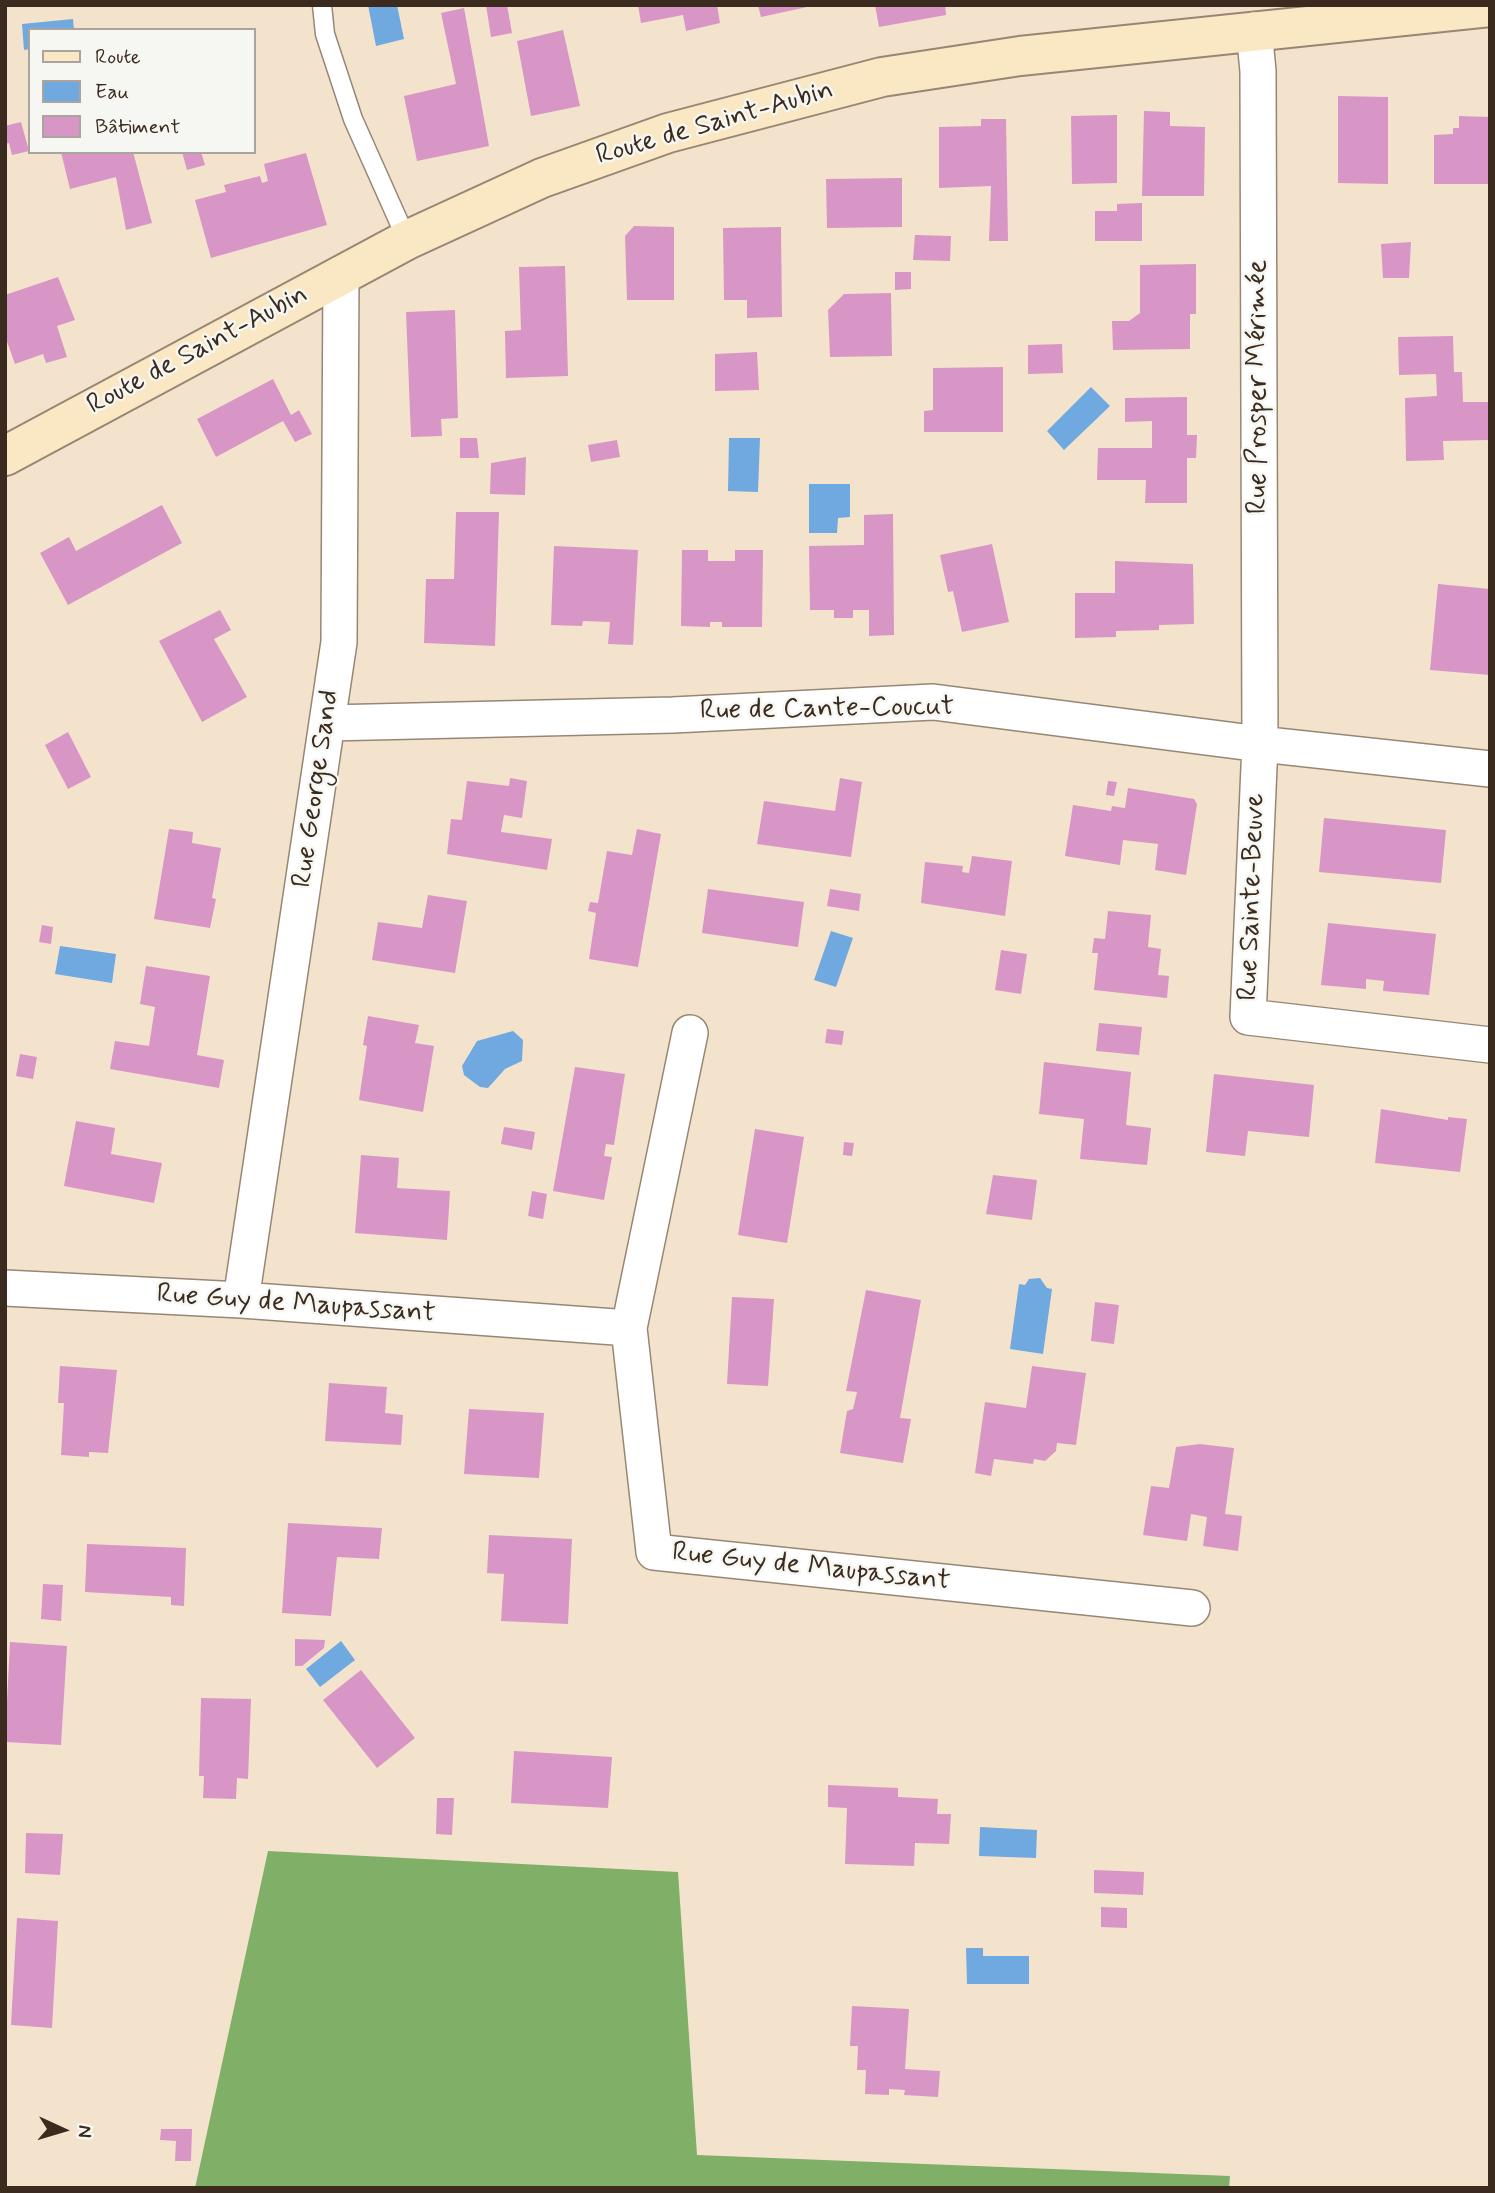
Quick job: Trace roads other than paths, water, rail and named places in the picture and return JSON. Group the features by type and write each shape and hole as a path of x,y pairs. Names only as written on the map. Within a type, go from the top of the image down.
{"street":[{"name":"Route de Saint-Aubin","path":"5,456 407,240 542,178 668,133 774,103 882,77 1020,56 1490,7"},
{"name":"Rue Prosper Mérimée","path":"1254,30 1258,71 1260,744"},
{"name":"Rue George Sand","path":"241,1300 339,642 341,274"},
{"name":"Rue de Cante-Coucut","path":"328,723 673,715 933,702 1260,744 1490,769"},
{"name":"Rue Sainte-Beuve","path":"1260,744 1248,1017 1490,1045"},
{"name":"Rue Guy de Maupassant","path":"690,1033 629,1328 654,1552 1192,1608"},
{"name":"Rue Guy de Maupassant","path":"5,1288 241,1300 629,1328"}],"lane":[{"path":"323,5 325,34 353,119 407,240"}],"water":[{"path":"368,5 397,5 404,39 376,46"},
{"path":"73,19 74,28 28,28 28,49 24,50 22,24"},
{"path":"1091,387 1110,406 1064,450 1047,431"},
{"path":"729,438 760,438 758,492 728,491"},
{"path":"809,484 850,484 850,517 838,518 837,533 809,533"},
{"path":"831,931 853,938 836,987 814,980"},
{"path":"60,946 116,954 112,983 55,974"},
{"path":"513,1031 523,1040 522,1061 505,1069 488,1088 480,1087 464,1075 462,1066 477,1041"},
{"path":"1040,1278 1047,1288 1052,1289 1043,1354 1010,1349 1019,1284 1025,1285 1029,1279"},
{"path":"341,1641 355,1660 320,1687 306,1669"},
{"path":"980,1827 1037,1830 1036,1858 979,1856"},
{"path":"966,1948 983,1948 983,1956 1029,1956 1029,1984 967,1984"}]}
